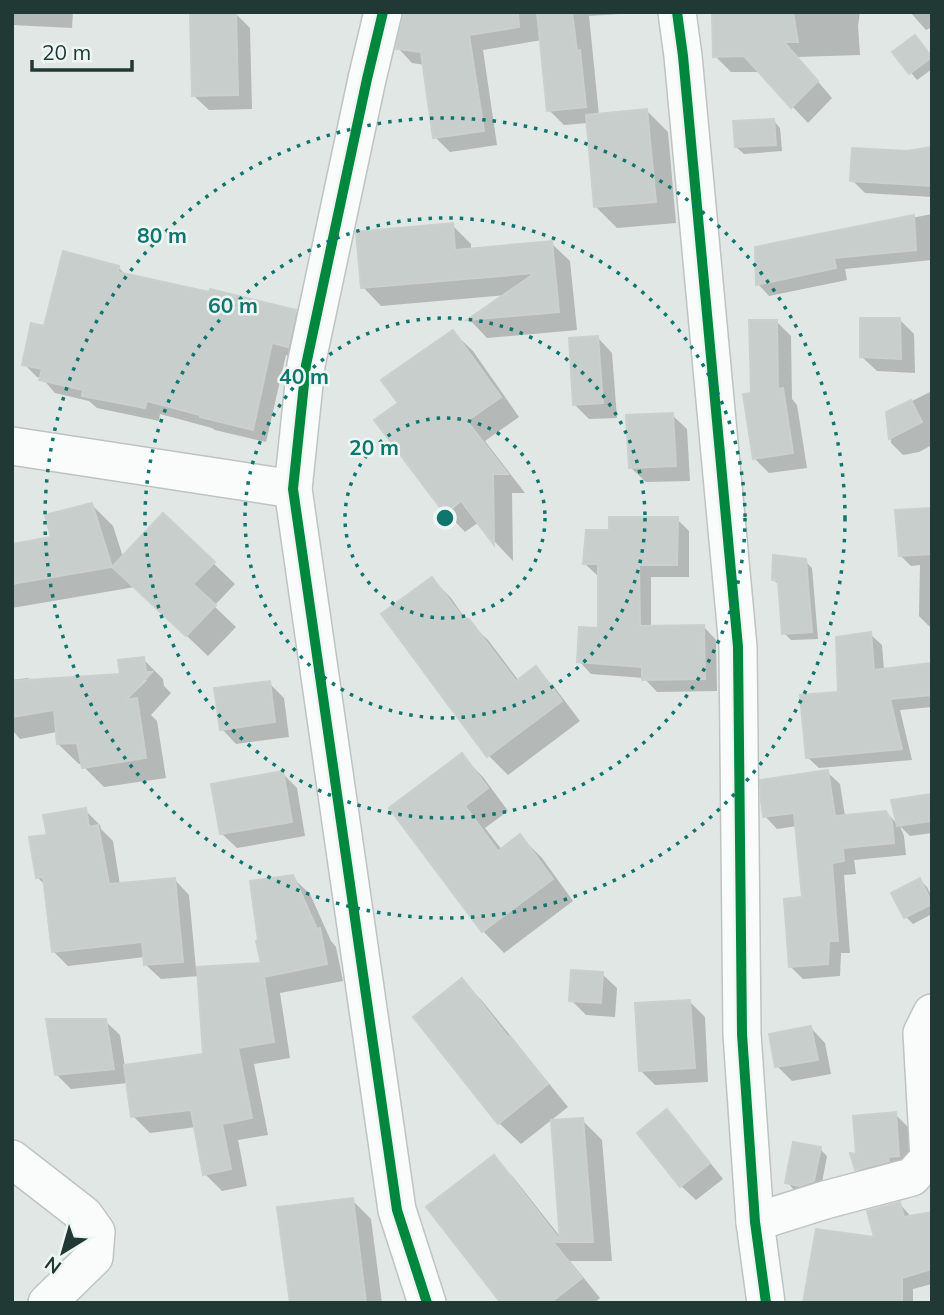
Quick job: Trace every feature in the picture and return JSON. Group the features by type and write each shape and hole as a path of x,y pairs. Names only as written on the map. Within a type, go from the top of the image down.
{"street":[{"path":"383,12 306,365 293,489 397,1210 428,1303"},
{"path":"677,12 738,647 742,1034 755,1222 766,1303"},
{"path":"12,446 293,489"},
{"path":"755,1222 912,1177 929,1158 922,1033 932,1013"},
{"path":"12,1159 84,1215 96,1233 94,1257 47,1303"}],"building":[{"path":"190,12 236,12 238,95 192,96"},
{"path":"403,12 518,12 519,27 469,35 484,131 433,138 421,52 396,49"},
{"path":"537,12 572,12 577,51 580,50 586,107 547,111"},
{"path":"712,12 793,12 798,42 784,42 818,81 791,108 744,56 713,57"},
{"path":"915,35 932,57 909,74 892,52"},
{"path":"647,109 656,202 594,207 586,115"},
{"path":"774,119 776,145 735,147 733,121"},
{"path":"932,147 932,186 850,181 852,148 907,151"},
{"path":"914,215 916,250 834,258 836,268 756,285 755,247"},
{"path":"453,223 455,250 552,241 559,312 467,320 535,273 361,288 356,232"},
{"path":"63,251 119,266 118,272 209,292 210,289 296,310 288,347 272,343 253,430 147,401 145,408 82,396 83,390 39,380 42,369 22,365 31,323 44,326"},
{"path":"860,318 900,318 901,359 860,357"},
{"path":"749,320 777,320 778,389 783,388 793,453 753,459 743,394 751,393"},
{"path":"453,330 501,397 467,421 508,474 493,474 494,545 461,501 445,514 374,420 398,403 381,380"},
{"path":"598,336 603,403 573,405 569,338"},
{"path":"911,400 922,422 889,439 886,412"},
{"path":"673,413 676,466 629,468 626,415"},
{"path":"92,503 112,567 12,584 12,544 51,537 45,515"},
{"path":"932,508 932,554 899,556 895,510"},
{"path":"163,513 215,562 193,584 216,605 186,636 112,567"},
{"path":"609,517 678,517 677,565 639,565 640,626 704,625 705,679 642,680 642,667 577,662 579,627 598,628 598,564 583,564 586,530 609,530"},
{"path":"773,555 806,559 812,632 782,634 778,581 772,580"},
{"path":"432,577 463,618 469,619 516,681 536,666 562,701 487,757 381,614"},
{"path":"871,632 874,670 932,663 932,695 890,699 902,749 806,758 800,695 838,692 836,637"},
{"path":"144,657 146,672 152,672 126,700 137,698 146,758 82,768 77,743 57,744 54,710 12,717 12,681 120,674 118,660"},
{"path":"270,681 275,722 220,730 214,688"},
{"path":"462,753 488,788 465,806 498,851 520,834 553,879 482,932 389,808"},
{"path":"828,770 835,816 886,811 892,822 894,843 843,848 844,861 832,863 838,941 829,941 828,964 789,967 784,899 802,897 794,813 763,817 760,780"},
{"path":"283,771 292,822 220,834 211,784"},
{"path":"932,794 932,821 897,826 891,800"},
{"path":"86,808 89,827 98,825 109,884 175,878 183,962 144,965 142,942 52,952 43,877 36,878 29,837 47,835 43,815"},
{"path":"293,875 317,929 320,928 327,964 264,977 274,1042 238,1048 252,1118 222,1124 231,1169 203,1175 191,1110 131,1117 124,1065 203,1054 197,967 261,963 250,881"},
{"path":"920,878 932,904 904,918 891,893"},
{"path":"571,970 603,972 601,1003 569,1001"},
{"path":"462,978 548,1084 498,1124 413,1017"},
{"path":"690,1000 695,1068 639,1071 635,1003"},
{"path":"46,1019 106,1019 114,1069 55,1075"},
{"path":"811,1026 818,1060 775,1067 769,1034"},
{"path":"667,1109 710,1163 680,1187 637,1133"},
{"path":"896,1112 899,1156 888,1157 889,1161 855,1170 850,1153 856,1154 853,1116"},
{"path":"583,1118 593,1242 553,1242 582,1278 550,1303 501,1303 426,1207 494,1155 560,1240 551,1120"},
{"path":"793,1142 821,1147 814,1181 799,1186 785,1183"},
{"path":"353,1198 366,1303 290,1303 277,1207"},
{"path":"900,1202 904,1217 932,1212 932,1269 902,1278 902,1303 803,1303 816,1229 874,1237 867,1211"}],"cycle path":[{"path":"383,12 306,365 293,489 397,1210 427,1303"},
{"path":"677,12 738,647 742,1034 755,1222 766,1303"}]}
